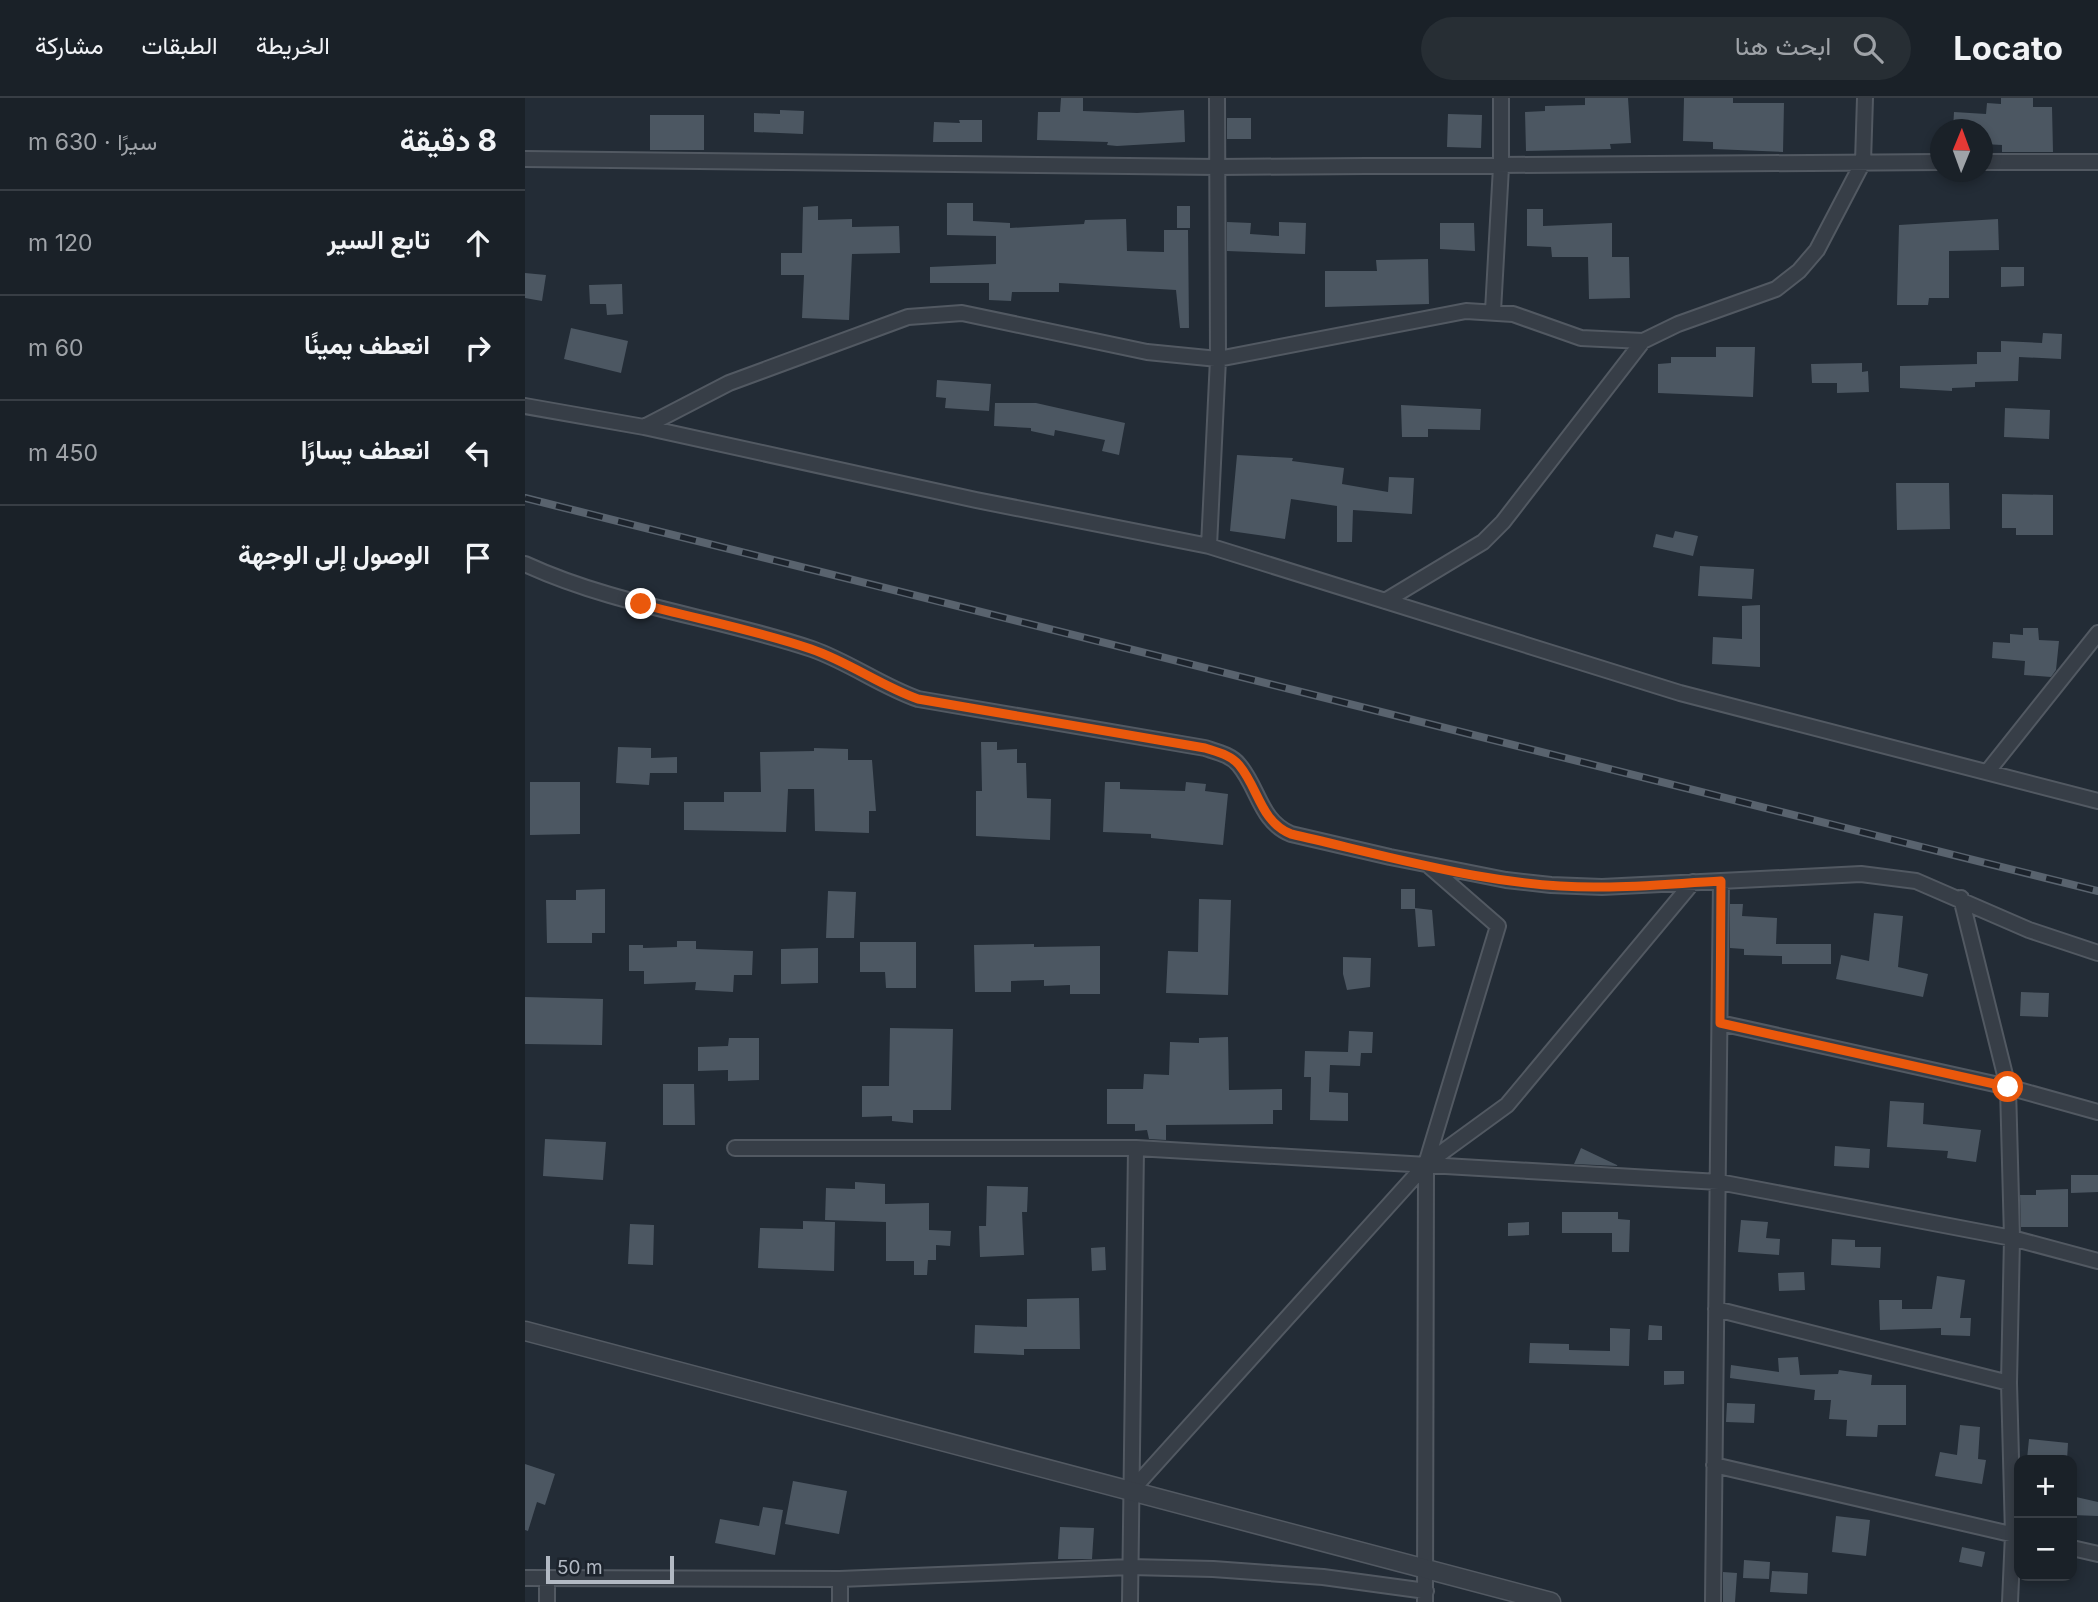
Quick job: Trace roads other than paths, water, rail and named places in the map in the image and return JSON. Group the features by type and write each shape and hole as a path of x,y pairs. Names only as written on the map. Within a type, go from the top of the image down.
{"street":[{"path":"1209,546 1218,359 1217,98"},
{"path":"1493,311 1501,167 1501,98"},
{"path":"1385,601 1483,542 1503,522 1643,341 1678,324 1776,289 1799,271 1817,250 1863,162 1865,98"},
{"path":"525,159 1217,167 1930,162"},
{"path":"1993,162 2098,162"},
{"path":"644,427 729,383 908,317 961,313 1147,352 1218,359 1466,311 1513,314 1581,338 1643,341"},
{"path":"525,406 644,427 922,489 1209,546 1680,692 2098,801"},
{"path":"525,564 550,576 641,604 811,649 857,668 893,690 918,699 1215,751 1239,764 1268,817 1278,828 1426,864 1551,885 1602,887 1861,874 1916,881 1961,898 2029,930 2098,953"},
{"path":"1988,771 2098,633"},
{"path":"525,1578 840,1579 1130,1567 1213,1569 1323,1577 1425,1597 1426,1164 1498,926 1426,864"},
{"path":"1713,1602 1721,881"},
{"path":"1131,1491 1426,1164 1507,1105 1693,882"},
{"path":"1961,898 2008,1087 2012,1238 2008,1383 2015,1518"},
{"path":"1720,1023 2008,1087 2098,1112"},
{"path":"1130,1602 1136,1148"},
{"path":"735,1149 1136,1148 1719,1182 2012,1238 2098,1261"},
{"path":"1716,1310 2008,1383"},
{"path":"525,1331 1551,1602"},
{"path":"1714,1465 2014,1535"},
{"path":"2077,1549 2098,1554"},
{"path":"2010,1602 2014,1557"},
{"path":"547,1578 547,1602"},
{"path":"840,1579 840,1602"}],"railway":[{"path":"525,498 2098,891"}]}
